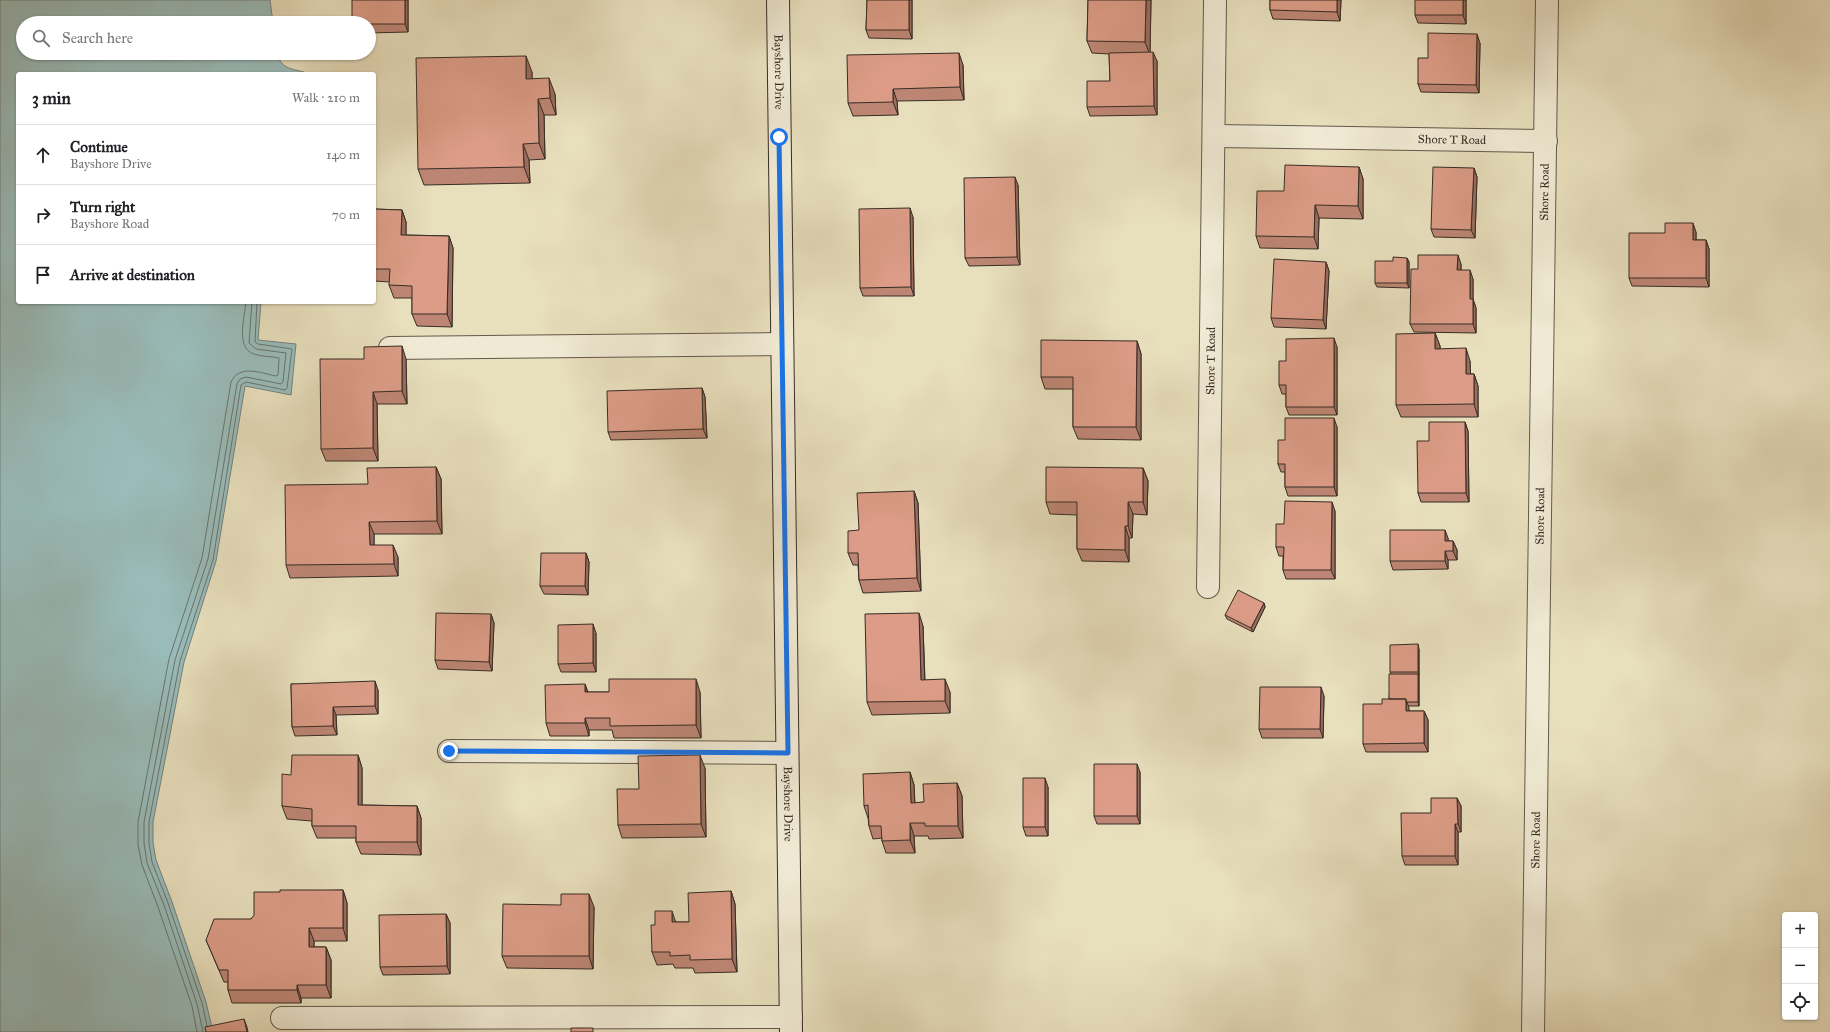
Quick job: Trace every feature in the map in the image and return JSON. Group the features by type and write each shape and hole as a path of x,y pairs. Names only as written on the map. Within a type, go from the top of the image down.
{"street":[{"name":"Bayshore Drive","path":"778,0 791,1025"},
{"name":"Shore T Road","path":"1208,587 1215,0"},
{"name":"Shore Road","path":"1533,1032 1547,0"},
{"name":"Shore T Road","path":"1214,136 1546,141"},
{"path":"390,348 782,344"},
{"path":"449,751 788,753"},
{"path":"282,1018 791,1025"}],"water":[{"path":"0,0 270,0 272,16 16,16 16,60 280,60 283,65 291,69 304,72 16,72 16,304 261,304 258,340 296,344 291,395 245,386 216,561 184,662 153,822 153,843 156,860 206,1002 213,1032 0,1032"}],"building":[{"path":"352,0 405,0 405,24 376,24 376,16 352,16"},
{"path":"867,0 909,0 909,30 866,30"},
{"path":"1088,0 1146,0 1145,42 1087,41"},
{"path":"1270,0 1337,0 1337,12 1270,10"},
{"path":"1415,0 1463,0 1463,15 1415,15"},
{"path":"1428,33 1477,34 1476,85 1418,84 1418,58 1428,58"},
{"path":"1153,52 1154,106 1087,107 1087,81 1110,81 1109,53"},
{"path":"959,53 960,87 893,89 893,102 848,103 847,55"},
{"path":"526,56 526,79 549,78 550,98 538,99 539,143 523,144 524,167 418,169 416,58"},
{"path":"1285,165 1359,167 1358,206 1315,205 1314,237 1256,236 1257,191 1284,191"},
{"path":"1433,167 1474,168 1471,230 1431,229"},
{"path":"1015,177 1017,257 965,258 964,178"},
{"path":"910,208 911,287 860,288 859,209"},
{"path":"376,209 402,210 401,235 449,236 447,314 412,314 412,286 389,285 390,269 376,269"},
{"path":"1665,223 1693,223 1693,240 1706,240 1706,278 1629,278 1629,233 1665,233"},
{"path":"1418,255 1458,255 1457,270 1470,270 1470,299 1473,299 1473,324 1410,324 1411,269 1418,269"},
{"path":"1393,257 1407,258 1407,283 1375,283 1375,261 1393,261"},
{"path":"1274,259 1326,262 1323,320 1271,318"},
{"path":"1435,333 1435,349 1466,348 1466,374 1474,374 1474,404 1396,405 1396,334"},
{"path":"1334,338 1334,407 1286,407 1286,385 1279,385 1279,361 1286,361 1286,339"},
{"path":"1041,340 1137,341 1136,427 1073,427 1073,377 1041,377"},
{"path":"402,346 402,391 373,392 373,448 321,449 320,359 364,359 364,347"},
{"path":"702,388 703,429 608,432 607,391"},
{"path":"1285,418 1334,418 1334,487 1285,487 1285,464 1278,464 1278,440 1285,440"},
{"path":"1429,422 1465,422 1466,493 1418,493 1417,441 1429,441"},
{"path":"436,467 437,521 369,522 370,545 393,545 394,564 286,565 285,485 368,484 367,468"},
{"path":"1046,467 1143,468 1143,502 1128,502 1128,526 1125,526 1125,550 1077,549 1077,502 1046,502"},
{"path":"914,491 917,578 859,580 858,553 848,553 848,531 859,530 857,493"},
{"path":"1285,501 1332,502 1331,570 1283,570 1284,547 1276,547 1276,524 1284,524"},
{"path":"1390,530 1445,530 1445,541 1453,541 1453,551 1445,551 1445,561 1390,561"},
{"path":"541,553 586,553 585,586 540,586"},
{"path":"1238,590 1264,603 1251,628 1225,615"},
{"path":"436,613 491,614 489,662 435,660"},
{"path":"919,613 921,680 945,679 945,701 867,702 865,614"},
{"path":"593,624 593,663 558,664 558,625"},
{"path":"1418,644 1418,672 1390,672 1390,645"},
{"path":"1389,674 1418,674 1418,702 1406,702 1406,699 1389,699"},
{"path":"609,679 696,679 696,725 610,726 610,718 585,718 585,723 546,723 545,685 585,684 585,692 609,692"},
{"path":"375,681 375,706 333,707 333,726 292,727 291,684"},
{"path":"1260,687 1321,687 1320,729 1259,729"},
{"path":"1382,699 1406,699 1406,711 1424,711 1424,743 1363,744 1363,704 1382,704"},
{"path":"292,755 358,755 358,805 417,806 417,842 356,842 356,826 312,826 312,809 282,806 282,774 291,775"},
{"path":"700,755 701,824 618,825 617,789 639,789 638,756"},
{"path":"1094,764 1137,764 1137,816 1094,816"},
{"path":"910,772 911,803 924,802 923,784 957,783 958,826 925,826 925,823 910,823 910,840 882,841 881,826 869,826 868,805 864,806 863,774"},
{"path":"1023,778 1045,778 1045,827 1023,827"},
{"path":"1431,798 1457,798 1458,824 1455,824 1455,856 1402,856 1401,813 1431,813"},
{"path":"280,890 343,890 343,928 309,928 309,947 326,947 326,985 297,985 297,990 228,990 228,970 219,970 206,940 214,919 251,919 254,915 254,892 280,892"},
{"path":"731,891 732,959 690,960 690,955 670,956 670,952 652,952 651,925 655,925 655,911 672,911 672,922 689,922 688,893"},
{"path":"561,894 589,894 589,956 502,956 503,904 561,905"},
{"path":"446,914 447,966 380,967 379,915"},
{"path":"244,1019 247,1032 206,1032 205,1027"},
{"path":"571,1028 593,1028 593,1032 571,1032"}],"route":[{"path":"449,751 788,753 779,137"}]}
